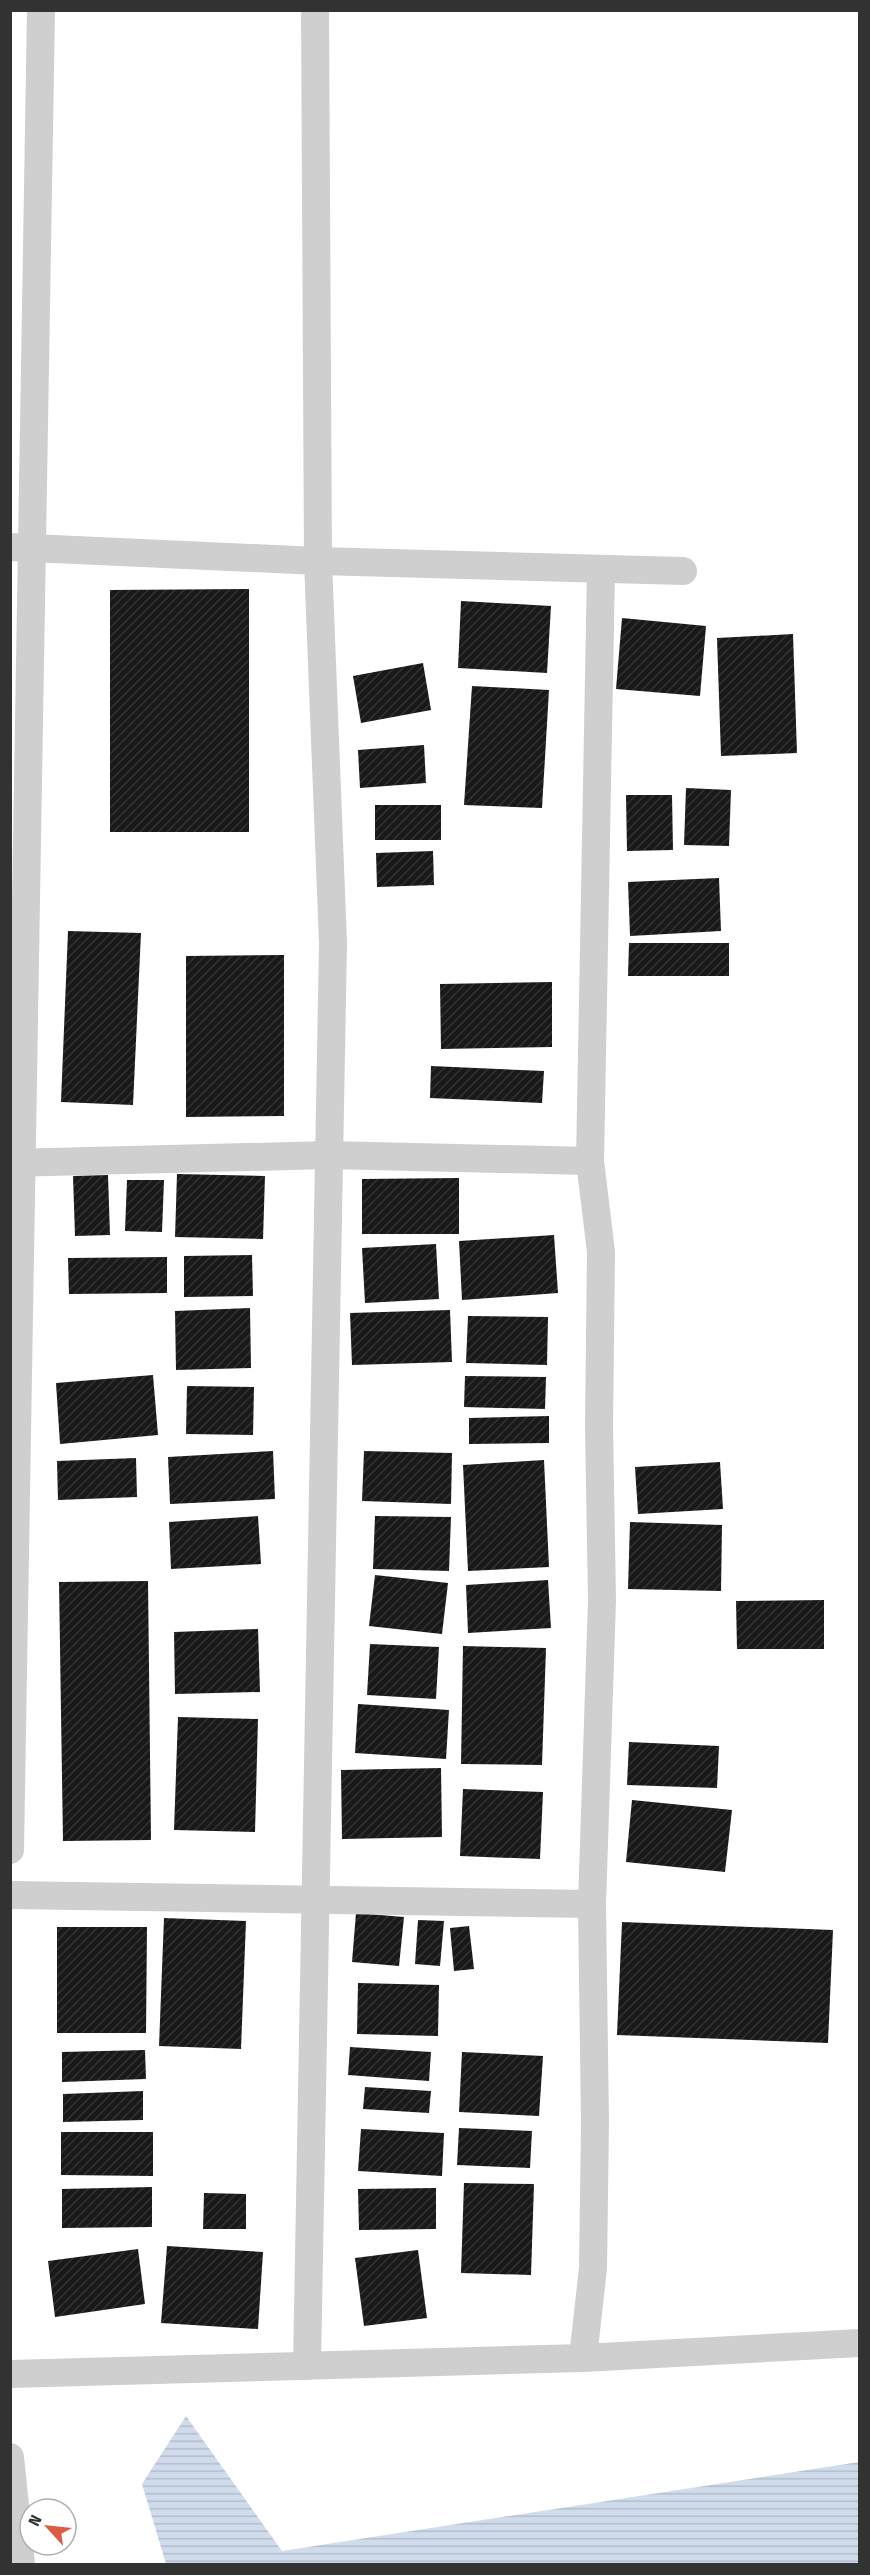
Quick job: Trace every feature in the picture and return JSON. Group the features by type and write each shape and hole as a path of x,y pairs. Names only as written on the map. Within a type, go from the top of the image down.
{"street":[{"path":"10,1850 22,547 41,10"},
{"path":"307,2366 333,943 318,561 315,10"},
{"path":"22,547 318,561 683,571"},
{"path":"583,2358 593,2268 595,2111 592,1904 602,1600 599,1426 601,1252 590,1161 601,570"},
{"path":"16,1163 328,1155 590,1161"},
{"path":"10,1895 592,1904"},
{"path":"10,2374 583,2358 860,2343"},
{"path":"10,2457 21,2565"}],"water":[{"path":"186,2416 282,2551 859,2462 859,2564 166,2564 142,2484"}],"building":[{"path":"249,589 249,832 110,832 110,590"},
{"path":"461,601 551,606 547,673 458,668"},
{"path":"622,618 706,626 700,696 616,689"},
{"path":"793,634 797,753 721,756 717,638"},
{"path":"423,663 431,710 361,723 353,676"},
{"path":"472,686 549,690 542,808 464,805"},
{"path":"424,745 426,783 360,788 358,750"},
{"path":"686,788 731,790 729,846 684,845"},
{"path":"626,795 672,795 673,850 627,851"},
{"path":"375,805 441,805 441,840 375,840"},
{"path":"433,851 434,885 377,887 376,853"},
{"path":"719,878 721,931 630,936 628,882"},
{"path":"68,931 141,933 133,1105 61,1102"},
{"path":"629,943 729,943 729,976 628,976"},
{"path":"284,955 284,1116 186,1117 186,956"},
{"path":"552,982 552,1047 441,1049 440,984"},
{"path":"431,1066 544,1071 542,1103 430,1098"},
{"path":"177,1174 265,1176 263,1239 175,1237"},
{"path":"108,1175 110,1235 75,1236 73,1176"},
{"path":"459,1178 459,1234 362,1234 362,1179"},
{"path":"127,1180 164,1180 162,1232 125,1231"},
{"path":"554,1235 558,1293 462,1300 459,1241"},
{"path":"436,1244 439,1299 365,1303 362,1248"},
{"path":"252,1255 253,1296 184,1297 184,1256"},
{"path":"167,1257 167,1293 69,1294 68,1258"},
{"path":"250,1308 251,1368 176,1370 175,1311"},
{"path":"450,1310 452,1362 352,1365 350,1313"},
{"path":"468,1316 548,1317 547,1365 466,1363"},
{"path":"153,1375 158,1435 60,1444 56,1383"},
{"path":"465,1376 546,1377 545,1409 464,1407"},
{"path":"187,1386 254,1387 253,1435 186,1434"},
{"path":"549,1416 549,1443 469,1444 469,1418"},
{"path":"273,1451 275,1499 170,1504 168,1457"},
{"path":"364,1451 452,1453 451,1504 362,1501"},
{"path":"136,1458 137,1497 58,1500 57,1461"},
{"path":"544,1460 549,1567 468,1571 463,1465"},
{"path":"720,1462 723,1509 638,1514 635,1467"},
{"path":"258,1516 261,1564 171,1569 169,1522"},
{"path":"375,1516 451,1517 449,1571 373,1569"},
{"path":"630,1522 722,1525 721,1591 628,1589"},
{"path":"375,1575 448,1583 442,1634 369,1626"},
{"path":"548,1580 551,1628 468,1633 466,1585"},
{"path":"148,1581 151,1840 63,1841 59,1582"},
{"path":"824,1600 824,1649 737,1649 736,1601"},
{"path":"258,1629 260,1692 175,1694 174,1632"},
{"path":"370,1644 439,1647 436,1699 367,1695"},
{"path":"463,1646 546,1648 542,1765 461,1764"},
{"path":"358,1704 449,1710 446,1759 355,1753"},
{"path":"178,1717 258,1719 255,1832 174,1830"},
{"path":"629,1742 719,1746 717,1788 627,1785"},
{"path":"441,1768 442,1837 342,1839 341,1770"},
{"path":"463,1789 543,1792 540,1859 460,1856"},
{"path":"632,1800 732,1810 725,1872 626,1862"},
{"path":"356,1913 404,1917 399,1966 352,1962"},
{"path":"164,1918 246,1921 241,2049 159,2046"},
{"path":"418,1920 444,1921 440,1966 415,1964"},
{"path":"622,1922 833,1930 828,2043 617,2035"},
{"path":"469,1926 474,1969 454,1971 450,1928"},
{"path":"57,1927 147,1927 146,2033 57,2033"},
{"path":"358,1983 439,1985 438,2036 357,2034"},
{"path":"350,2047 431,2052 429,2081 348,2075"},
{"path":"145,2050 146,2079 62,2082 62,2052"},
{"path":"462,2052 543,2056 539,2116 459,2112"},
{"path":"365,2087 431,2091 429,2113 363,2109"},
{"path":"143,2091 143,2120 63,2122 63,2094"},
{"path":"459,2128 532,2131 530,2168 457,2165"},
{"path":"361,2129 444,2133 442,2176 358,2171"},
{"path":"61,2132 153,2132 153,2176 61,2175"},
{"path":"464,2183 534,2184 531,2275 461,2273"},
{"path":"152,2187 152,2227 62,2228 62,2189"},
{"path":"436,2188 436,2229 359,2230 358,2189"},
{"path":"204,2193 246,2194 246,2229 203,2229"},
{"path":"167,2246 263,2252 258,2329 161,2323"},
{"path":"138,2249 145,2304 55,2317 48,2261"},
{"path":"418,2250 427,2318 364,2326 355,2258"}]}
